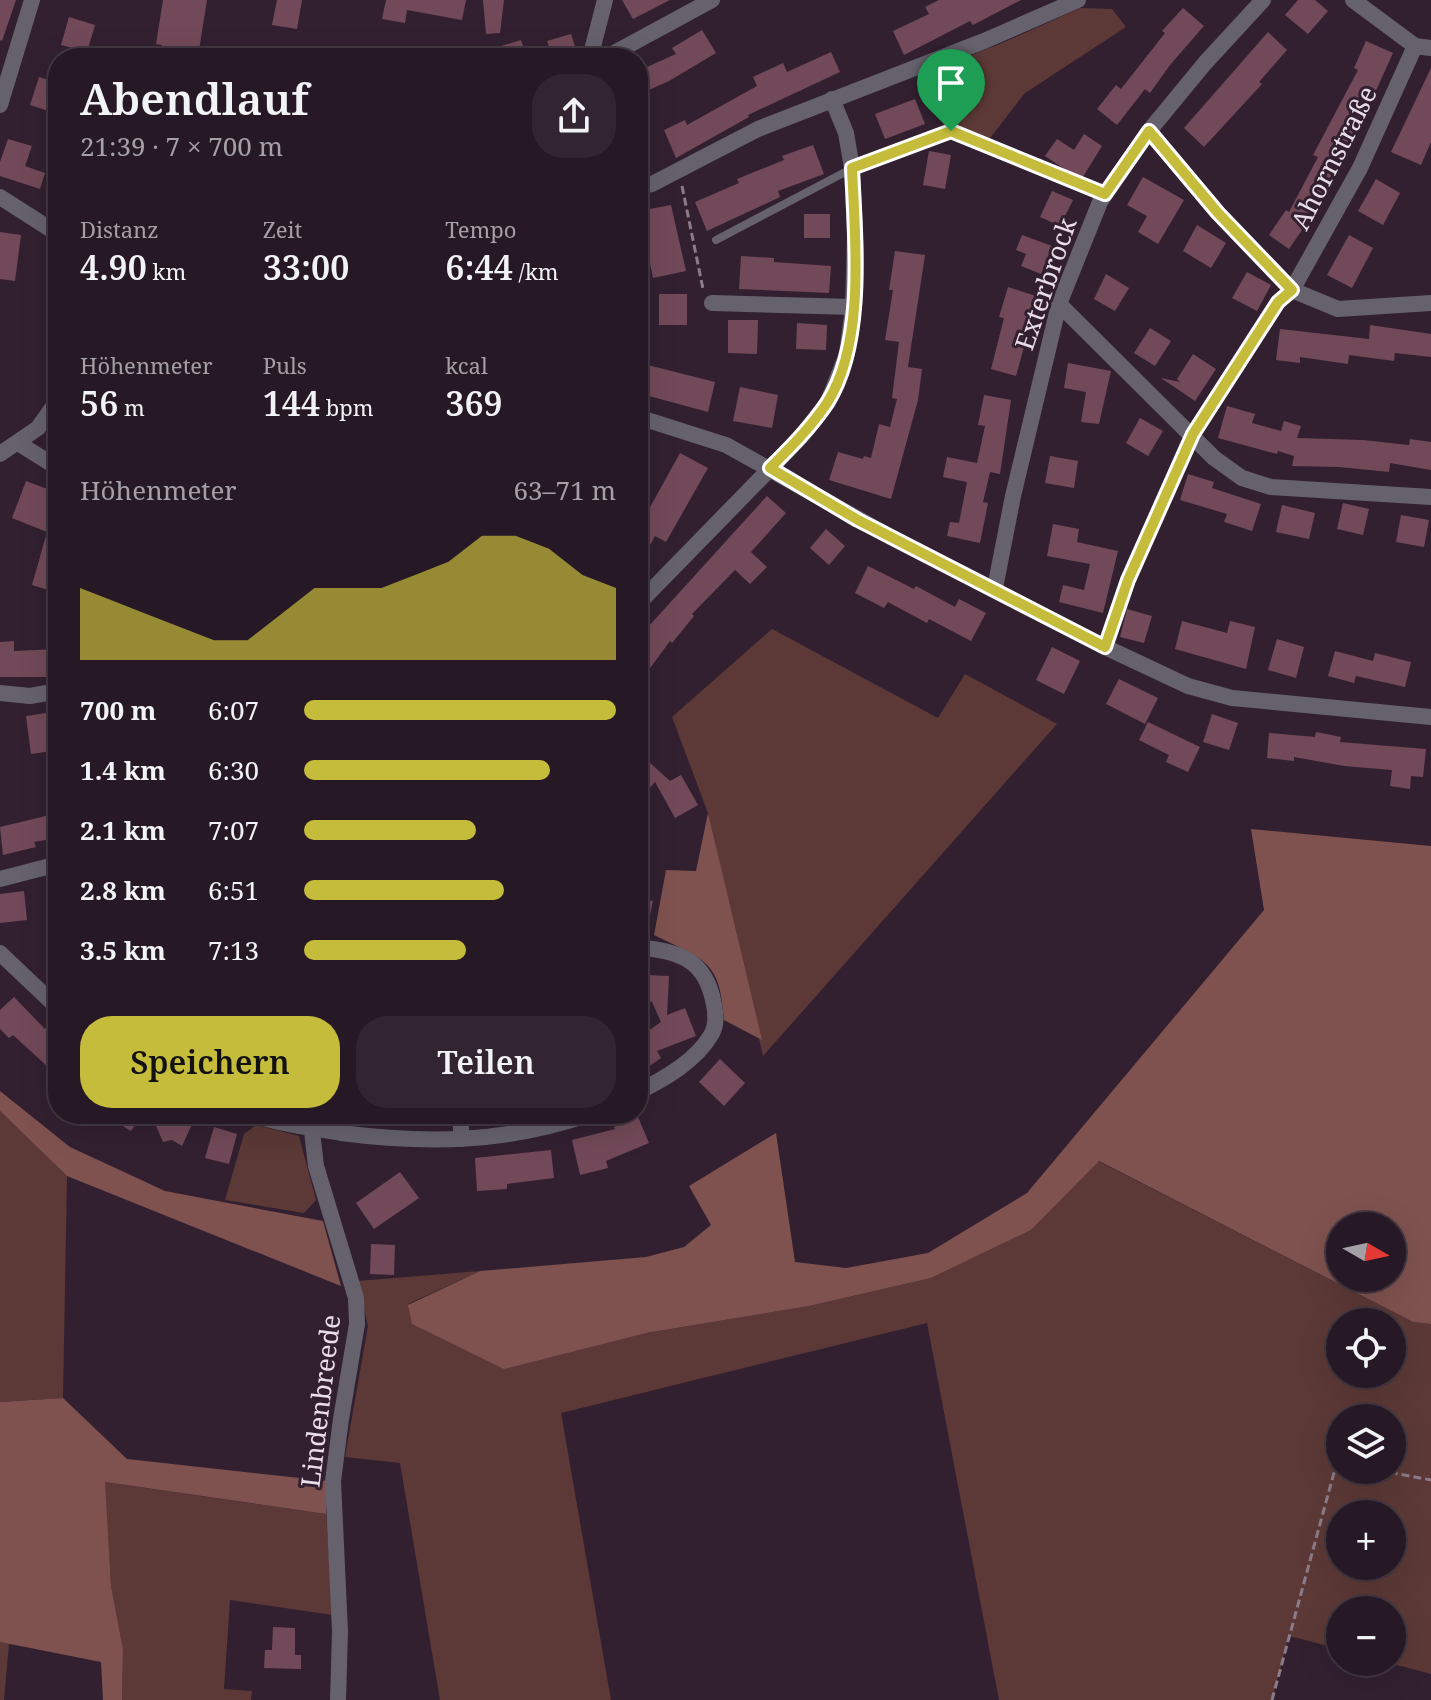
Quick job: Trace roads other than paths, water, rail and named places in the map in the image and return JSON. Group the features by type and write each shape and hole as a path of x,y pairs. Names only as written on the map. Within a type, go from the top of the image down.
{"street":[{"path":"0,105 32,0"},
{"path":"623,48 712,0"},
{"path":"648,185 758,129 984,41 1078,0"},
{"name":"Exterbrock","path":"995,588 1033,406 1059,304 1105,194 1149,131 1263,0"},
{"path":"1353,0 1423,47"},
{"path":"592,48 601,1"},
{"name":"Ahornstraße","path":"1292,290 1423,47"},
{"path":"648,594 800,438 828,402 847,354 853,307 855,236 852,168 846,133 832,99"},
{"path":"1149,131 1218,213 1292,290 1338,309 1431,303"},
{"path":"0,197 48,228"},
{"path":"712,303 853,307"},
{"path":"1059,304 1214,458 1242,478 1271,487 1431,497"},
{"path":"0,454 38,428 48,414"},
{"path":"648,420 726,445 858,520 1105,647 1188,686 1232,698 1431,717"},
{"path":"18,443 48,462"},
{"path":"0,693 30,696 48,693"},
{"path":"0,879 48,867"},
{"path":"648,948 673,951 692,961 712,992 716,1017 713,1032 705,1043 671,1074 648,1087"},
{"path":"0,953 48,999"},
{"name":"Lindenbreede","path":"310,1124 316,1166 356,1298 357,1324 333,1481 340,1631 338,1700"},
{"path":"324,1124 400,1141 461,1139 529,1131 554,1124"},
{"path":"461,1124 461,1139"}],"lane":[{"path":"716,240 852,168"}]}
